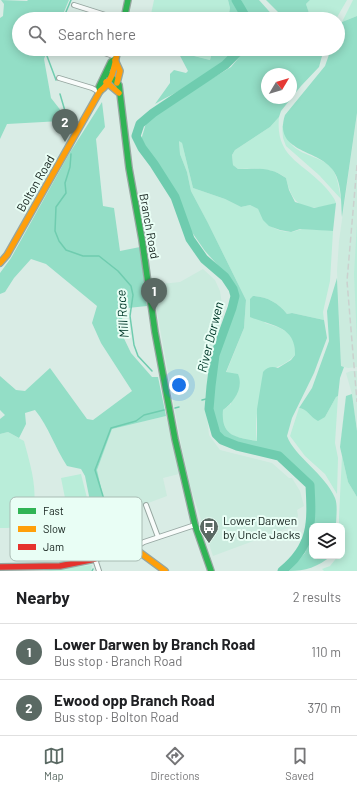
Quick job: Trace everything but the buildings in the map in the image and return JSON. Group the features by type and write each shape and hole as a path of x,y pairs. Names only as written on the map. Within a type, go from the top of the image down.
{"main road":[{"path":"125,12 128,0"},
{"path":"106,73 117,83 120,75 120,65 115,58"},
{"name":"Bolton Road","path":"100,92 98,87 115,58"},
{"name":"Bolton Road","path":"0,263 7,255 100,92 108,84 116,65 115,58"},
{"path":"102,80 119,94"},
{"name":"Branch Road","path":"117,83 155,332 174,439 195,525 211,571"},
{"path":"142,554 163,570"},
{"path":"0,567 33,569 83,561"}],"street":[{"path":"74,5 96,12"},
{"path":"110,56 115,58"},
{"path":"59,78 92,88 100,92"},
{"path":"146,506 158,537"},
{"path":"142,543 195,525"},
{"path":"96,561 99,571"}],"shaded area":[{"path":"154,0 228,0 230,8 229,12 151,12"},
{"path":"310,0 347,0 340,12 309,12 306,4"},
{"path":"353,0 357,0 357,16 345,21 345,16"},
{"path":"195,56 211,56 210,60"},
{"path":"357,113 357,367 348,368 341,366 337,271 339,241"},
{"path":"279,117 281,142 286,151 326,188 336,203 317,208 302,206 293,196 286,178 280,174 263,169 238,169 233,165 232,155 235,150 270,127"},
{"path":"282,124 288,139 297,150 319,159 329,165 333,170 341,199 319,175 286,146 283,138"},
{"path":"179,140 182,143 193,188 225,199 241,207 250,205 258,209 267,222 278,230 289,232 302,229 333,231 330,281 323,312 324,320 292,313 287,314 272,301 253,296 265,323 278,327 288,333 291,336 295,347 295,355 292,358 276,368 263,372 256,423 257,441 236,437 227,431 224,426 223,410 231,404 231,374 226,373 244,328 246,300 191,191 187,172 180,154"},
{"path":"357,223 357,342 354,274"},
{"path":"203,269 215,280 220,291 223,311 214,347 205,398 209,435 220,450 272,463 289,478 292,478 300,491 304,506 297,510 298,516 293,526 213,556 191,489 182,449 152,285 180,282"},
{"path":"357,371 357,431 352,394 346,373"},
{"path":"338,396 335,443 338,458 337,494 325,474 305,456 290,436 299,408 325,417"},
{"path":"166,416 179,474 163,478 167,496 142,505 142,497 103,497 97,470 112,429"},
{"path":"8,432 24,441 34,483 34,497 10,497 10,527 0,528 0,434"},
{"path":"342,456 348,482 357,497 357,571 324,571 322,569 330,566 336,559 345,559 345,523 339,523"},
{"path":"81,474 87,497 65,497 61,478"},
{"path":"92,565 91,571 42,571"}],"green space":[{"path":"1,0 69,0 64,12 12,12 12,56 45,56 44,59 51,98 62,112 61,121 7,124 0,139 0,18 3,16 4,4"},
{"path":"228,0 233,0 241,12 229,12"},
{"path":"241,0 259,0 270,12 247,12"},
{"path":"266,0 310,0 306,4 309,12 278,12"},
{"path":"357,16 357,113 342,217 338,179 332,169 325,162 291,143 285,136 283,127 285,115 294,104 297,104 297,100 325,66 329,56 345,56 345,21"},
{"path":"180,56 194,56 210,60 211,56 230,56 209,73 155,104 170,83 170,74 174,70 186,73 188,71"},
{"path":"240,56 322,56 319,67 297,91 297,68 261,68 261,104 287,104 281,111 279,117 270,127 235,150 232,155 233,165 238,169 269,170 286,178 289,190 295,202 314,208 336,203 333,231 300,229 291,232 280,230 269,226 263,220 258,209 250,205 241,207 225,199 193,188 182,143 179,141 180,154 187,172 191,191 246,300 244,328 226,372 238,374 240,384 234,399 223,410 224,425 231,434 257,441 257,409 263,372 270,367 278,368 291,360 295,355 294,345 287,333 281,328 250,317 250,299 253,296 268,299 287,314 292,313 324,320 327,338 314,373 292,418 287,436 296,451 330,489 335,498 337,512 336,523 313,523 311,485 280,454 237,444 221,437 213,424 212,413 218,354 233,312 236,299 235,289 231,280 205,251 189,228 177,193 141,140 147,120 165,107 231,67"},
{"path":"102,102 105,127 96,139 103,206 114,208 120,251 140,247 147,306 128,308 118,326 131,353 152,377 158,377 166,416 112,429 97,470 103,497 89,497 85,476 81,469 67,466 44,423 35,410 25,413 26,424 19,438 8,432 0,434 0,419 5,415 0,410 0,376 16,390 25,391 50,368 87,419 93,420 132,391 101,343 92,323 97,306 46,264 31,259 14,278 5,292 0,294 0,273 11,258 69,154"},
{"path":"337,278 341,366 344,367 340,378 338,396 325,417 318,421 307,411 299,408 312,388 329,341 327,311"},
{"path":"352,394 357,431 357,497 348,482 340,447 346,396"},
{"path":"309,540 309,559 327,559 311,568 289,571 305,553"}],"waterway":[{"name":"Mill Race","path":"66,12 71,0"},
{"name":"River Darwen","path":"236,0 243,12"},
{"name":"Mill Race","path":"47,56 56,80"},
{"name":"River Darwen","path":"234,56 225,65 153,113 140,124 136,136 142,148 175,197 190,239 204,259 225,277 233,289 235,296 215,355 209,409 216,434 222,440 237,446 279,456 310,485 311,511 305,543 292,562 282,571"},
{"name":"Mill Race","path":"60,94 65,111"},
{"name":"Mill Race","path":"71,154 70,167 65,183 66,193 56,207 55,231 59,241 66,250 83,256 99,256 118,271 131,286 133,295 130,316 134,345 138,356 152,371"},
{"name":"River Darwen","path":"202,400 210,398"},
{"path":"175,408 179,407"},
{"path":"103,497 95,470 111,428 136,421 144,415 164,410"}],"railway":[{"path":"357,165 347,281 357,402"}],"traffic: fast":[{"path":"125,12 128,0"},
{"path":"100,91 99,87 111,62 115,59"},
{"path":"109,75 119,85 129,168 142,240 155,332 175,439 195,525 211,571"}],"traffic: slow":[{"path":"0,263 7,255 100,91 105,87 111,78 116,56"},
{"path":"115,60 120,71 117,83"},
{"path":"106,82 119,93"},
{"path":"142,554 165,571"}],"traffic: jam":[{"path":"0,567 60,566 85,561"}],"place":[{"name":"Ewood opp Branch Road","path":"65,142"},
{"name":"Lower Darwen by Branch Road","path":"154,311"},
{"name":"Lower Darwen by Uncle Jacks","path":"209,544"}]}
